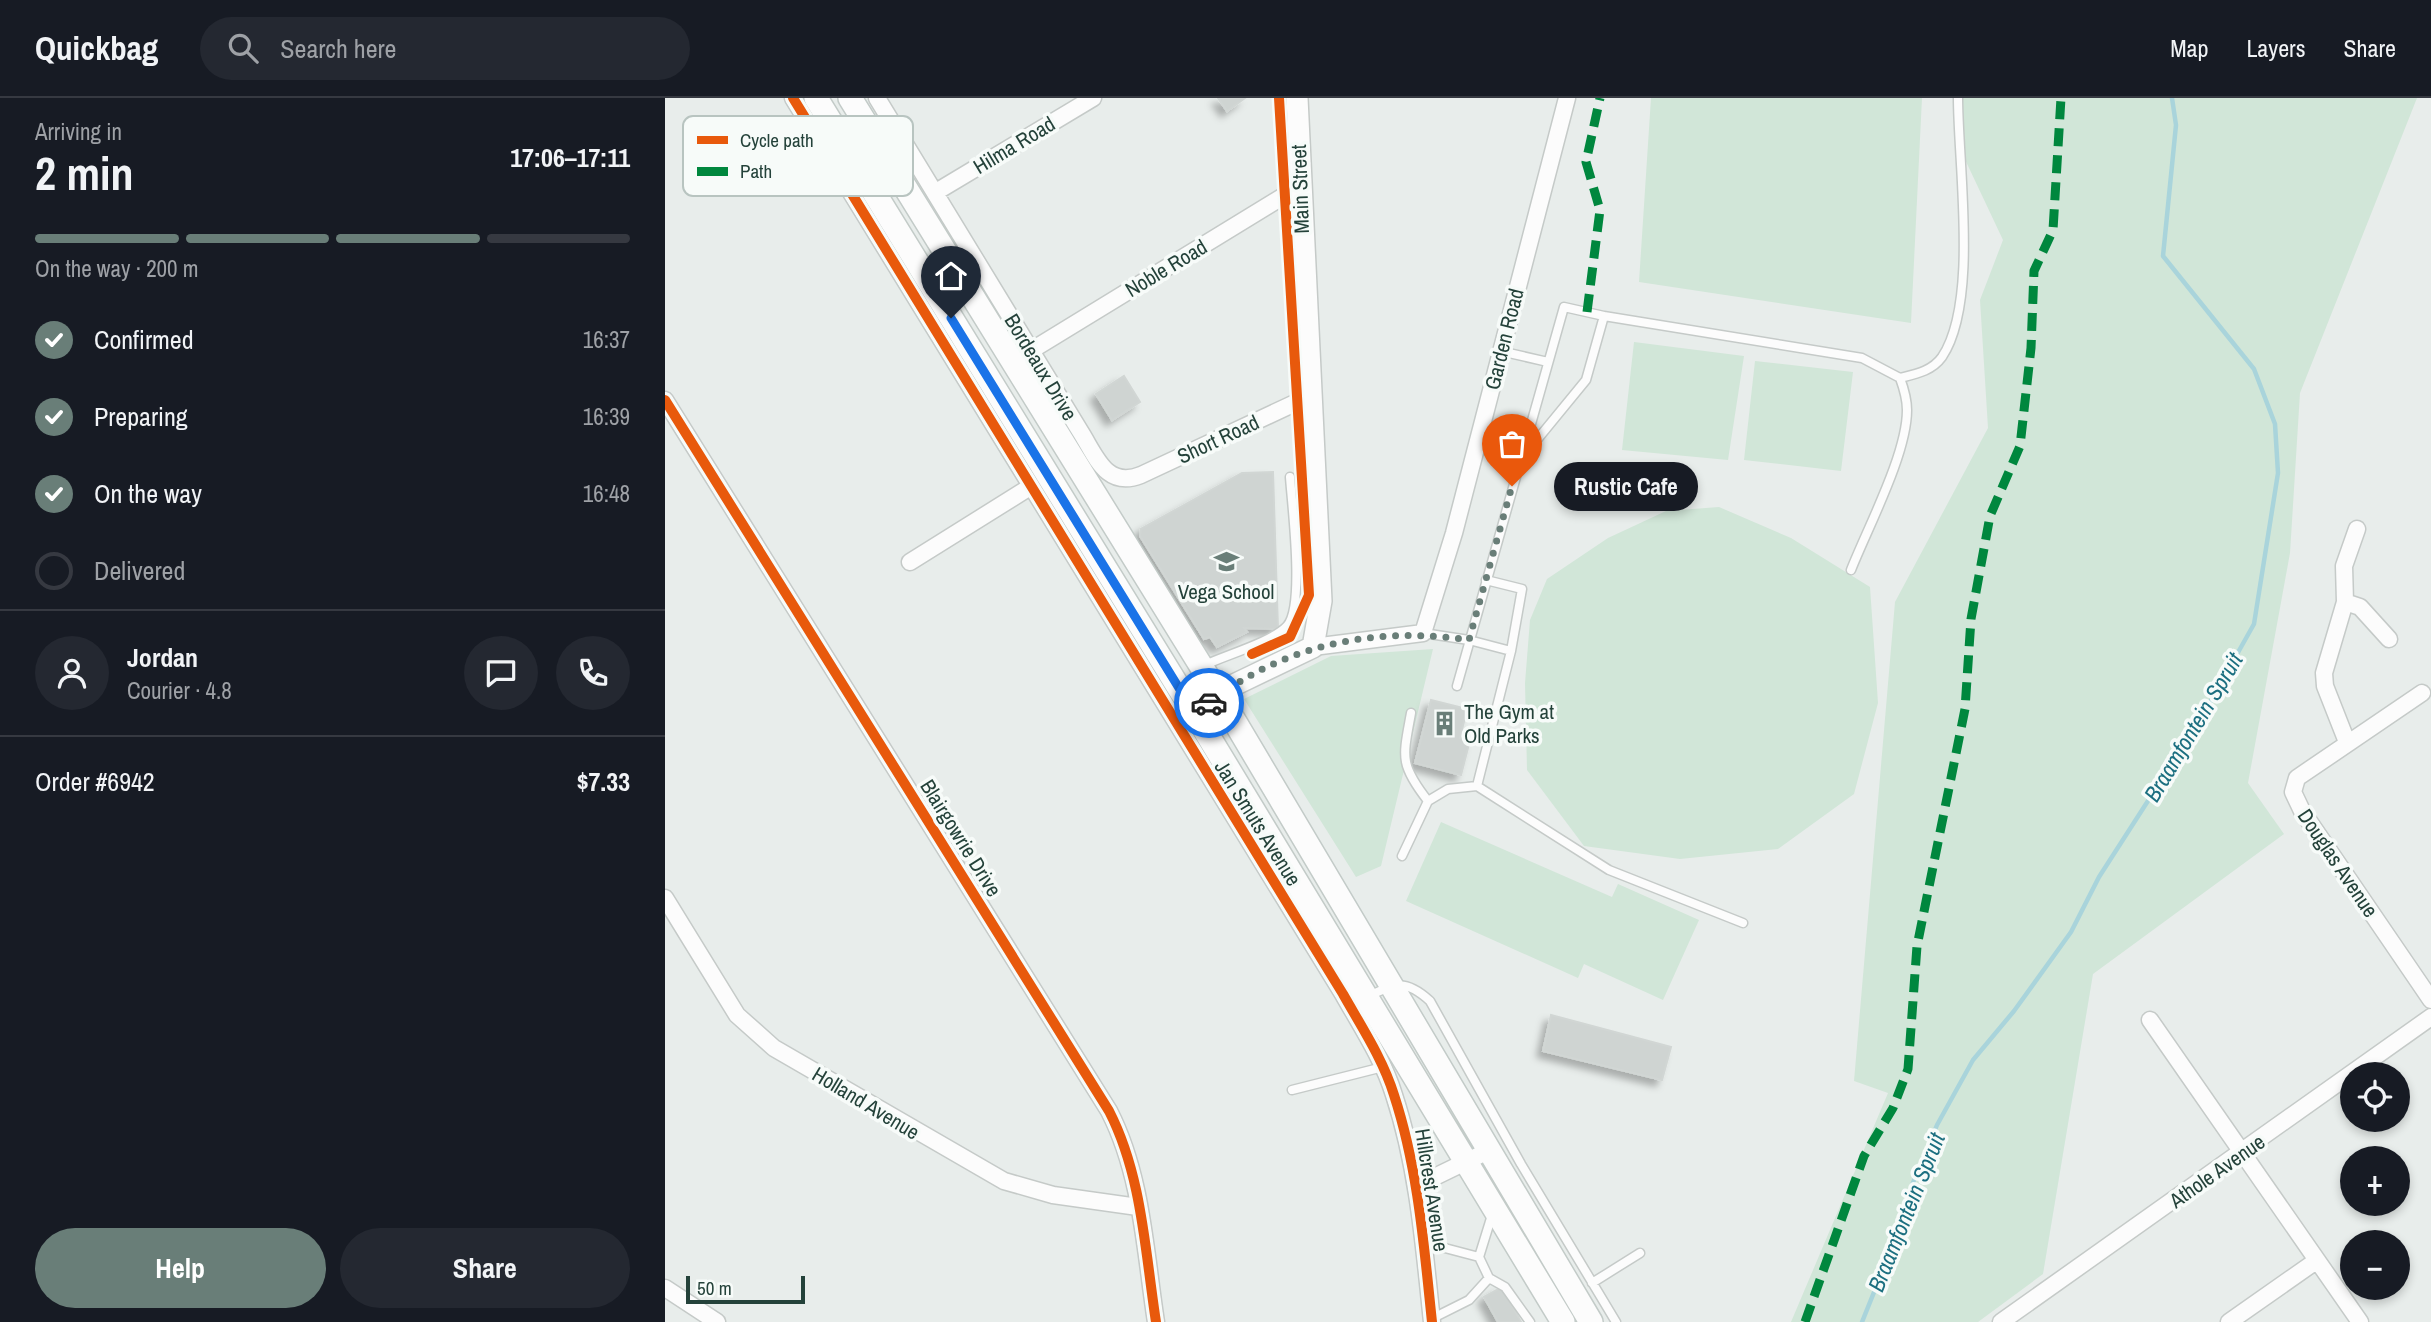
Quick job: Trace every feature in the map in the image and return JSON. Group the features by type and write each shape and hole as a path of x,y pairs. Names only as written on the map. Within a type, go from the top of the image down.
{"main road":[{"name":"Jan Smuts Avenue","path":"816,98 827,116"},
{"name":"Jan Smuts Avenue","path":"850,98 861,116"},
{"name":"Jan Smuts Avenue","path":"876,196 1195,714 1563,1322"},
{"name":"Jan Smuts Avenue","path":"911,196 1219,695 1591,1322"}],"street":[{"name":"Jan Smuts Avenue","path":"793,98 804,116"},
{"name":"Bordeaux Drive","path":"877,98 888,116"},
{"name":"Hilma Road","path":"936,192 1093,98"},
{"name":"Main Street","path":"1297,98 1310,396 1321,552 1321,601 1313,647"},
{"name":"Garden Road","path":"1423,633 1454,533 1561,101"},
{"name":"Bordeaux Drive","path":"913,155 1106,471 1119,481 1126,481"},
{"name":"Noble Road","path":"1032,350 1300,186"},
{"name":"Jan Smuts Avenue","path":"853,196 1343,994 1383,1067"},
{"name":"Short Road","path":"1126,481 1310,396"},
{"name":"Blairgowrie Drive","path":"665,400 1109,1111 1127,1150 1156,1322"},
{"path":"910,562 1030,487"},
{"path":"2347,742 2325,686 2323,673 2345,602 2344,566 2357,529"},
{"path":"2345,602 2360,607 2389,639"},
{"path":"1195,714 1219,695 1279,661 1313,647 1423,633"},
{"name":"Douglas Avenue","path":"2422,693 2297,778 2293,786 2295,800 2431,1000"},
{"name":"Holland Avenue","path":"665,898 737,1015 774,1048 1004,1181 1053,1195 1138,1207"},
{"name":"Athole Avenue","path":"2001,1322 2241,1155 2431,1017"},
{"path":"2150,1020 2241,1155 2360,1322"},
{"name":"Hillcrest Avenue","path":"1383,1067 1394,1093 1416,1186 1431,1320"},
{"name":"Hillcrest Avenue","path":"1416,1186 1490,1150"},
{"path":"2229,1322 2316,1261"},
{"path":"665,1288 717,1322"}],"lane":[{"path":"1900,378 1930,369 1941,358 1960,312 1963,220 1958,98"},
{"path":"1457,686 1564,307 1604,316 1862,358 1900,378 1907,396 1906,425 1894,464 1851,570"},
{"path":"1518,463 1586,380 1604,316"},
{"path":"1500,351 1548,362"},
{"path":"1202,667 1287,626 1295,607 1296,554 1290,477"},
{"path":"1296,554 1321,552"},
{"path":"1477,786 1511,651 1522,589 1486,580"},
{"path":"1423,633 1469,640 1511,651"},
{"path":"1411,713 1403,757 1411,779 1427,801"},
{"path":"1402,856 1427,801 1448,789 1477,786 1609,870 1743,923"},
{"path":"1367,997 1393,985 1415,987 1430,1001 1521,1164 1616,1322"},
{"path":"1292,1090 1383,1067"},
{"path":"1493,1209 1479,1257 1489,1278 1505,1287 1530,1322"},
{"path":"1422,1242 1479,1257"},
{"path":"1593,1283 1640,1253"},
{"path":"1431,1320 1469,1300 1489,1278"}],"green space":[{"path":"1651,98 1922,98 1911,323 1639,282"},
{"path":"1961,98 2417,98 2300,393 2290,553 2248,783 2284,834 2093,974 2043,1274 1978,1322 1791,1322 1888,1093 1854,1081 1895,602 1988,428 1980,300 2003,240 1961,151"},
{"path":"1634,342 1744,356 1728,460 1622,450"},
{"path":"1755,361 1853,372 1841,471 1744,460"},
{"path":"1719,507 1791,538 1870,587 1878,703 1854,794 1778,849 1680,859 1584,846 1527,770 1525,683 1530,620 1547,579 1608,538 1666,511"},
{"path":"1433,649 1381,866 1356,877 1244,699 1331,656"},
{"path":"1441,822 1612,897 1618,884 1699,920 1663,1000 1584,964 1578,978 1406,901"}],"building":[{"path":"1218,98 1245,98 1227,111"},
{"path":"1124,376 1140,402 1112,420 1096,394"},
{"path":"1273,472 1278,629 1244,628 1247,632 1217,647 1210,637 1204,639 1140,536 1141,529 1242,473"},
{"name":"The Gym at Old Parks","path":"1431,700 1467,709 1460,738 1470,740 1461,775 1415,763"},
{"path":"1551,1015 1671,1047 1662,1080 1543,1051"},
{"path":"1502,1287 1521,1322 1498,1322 1484,1297"}],"waterway":[{"name":"Braamfontein Spruit","path":"1862,1322 1937,1125 1973,1060 2014,1011 2071,932 2099,877 2200,720 2254,624 2278,473 2275,424 2254,369 2163,256 2176,125 2172,98"}],"marked path":[{"path":"1587,312 1600,210 1586,162 1600,98"},
{"path":"1805,1322 1864,1156 1893,1108 1908,1069 1917,946 1965,709 1971,619 1990,516 2020,446 2031,348 2034,271 2053,230 2061,98"}],"cycle path":[{"path":"793,98 804,116"},
{"path":"1252,654 1290,637 1309,595 1279,98"},
{"path":"853,196 1343,994 1378,1056 1394,1095 1409,1151 1419,1207 1432,1322"},
{"path":"665,400 1109,1111 1129,1161 1135,1187 1156,1322"}],"way so far":[{"path":"1209,703 1256,673 1294,653 1313,647 1423,633 1469,640 1512,486"}],"place":[{"name":"Rustic Cafe","path":"1512,486"},
{"name":"Vega School","path":"1226,562"},
{"name":"The Gym at Old Parks","path":"1444,723"}],"route":[{"path":"951,318 1195,714 1209,703"}]}
